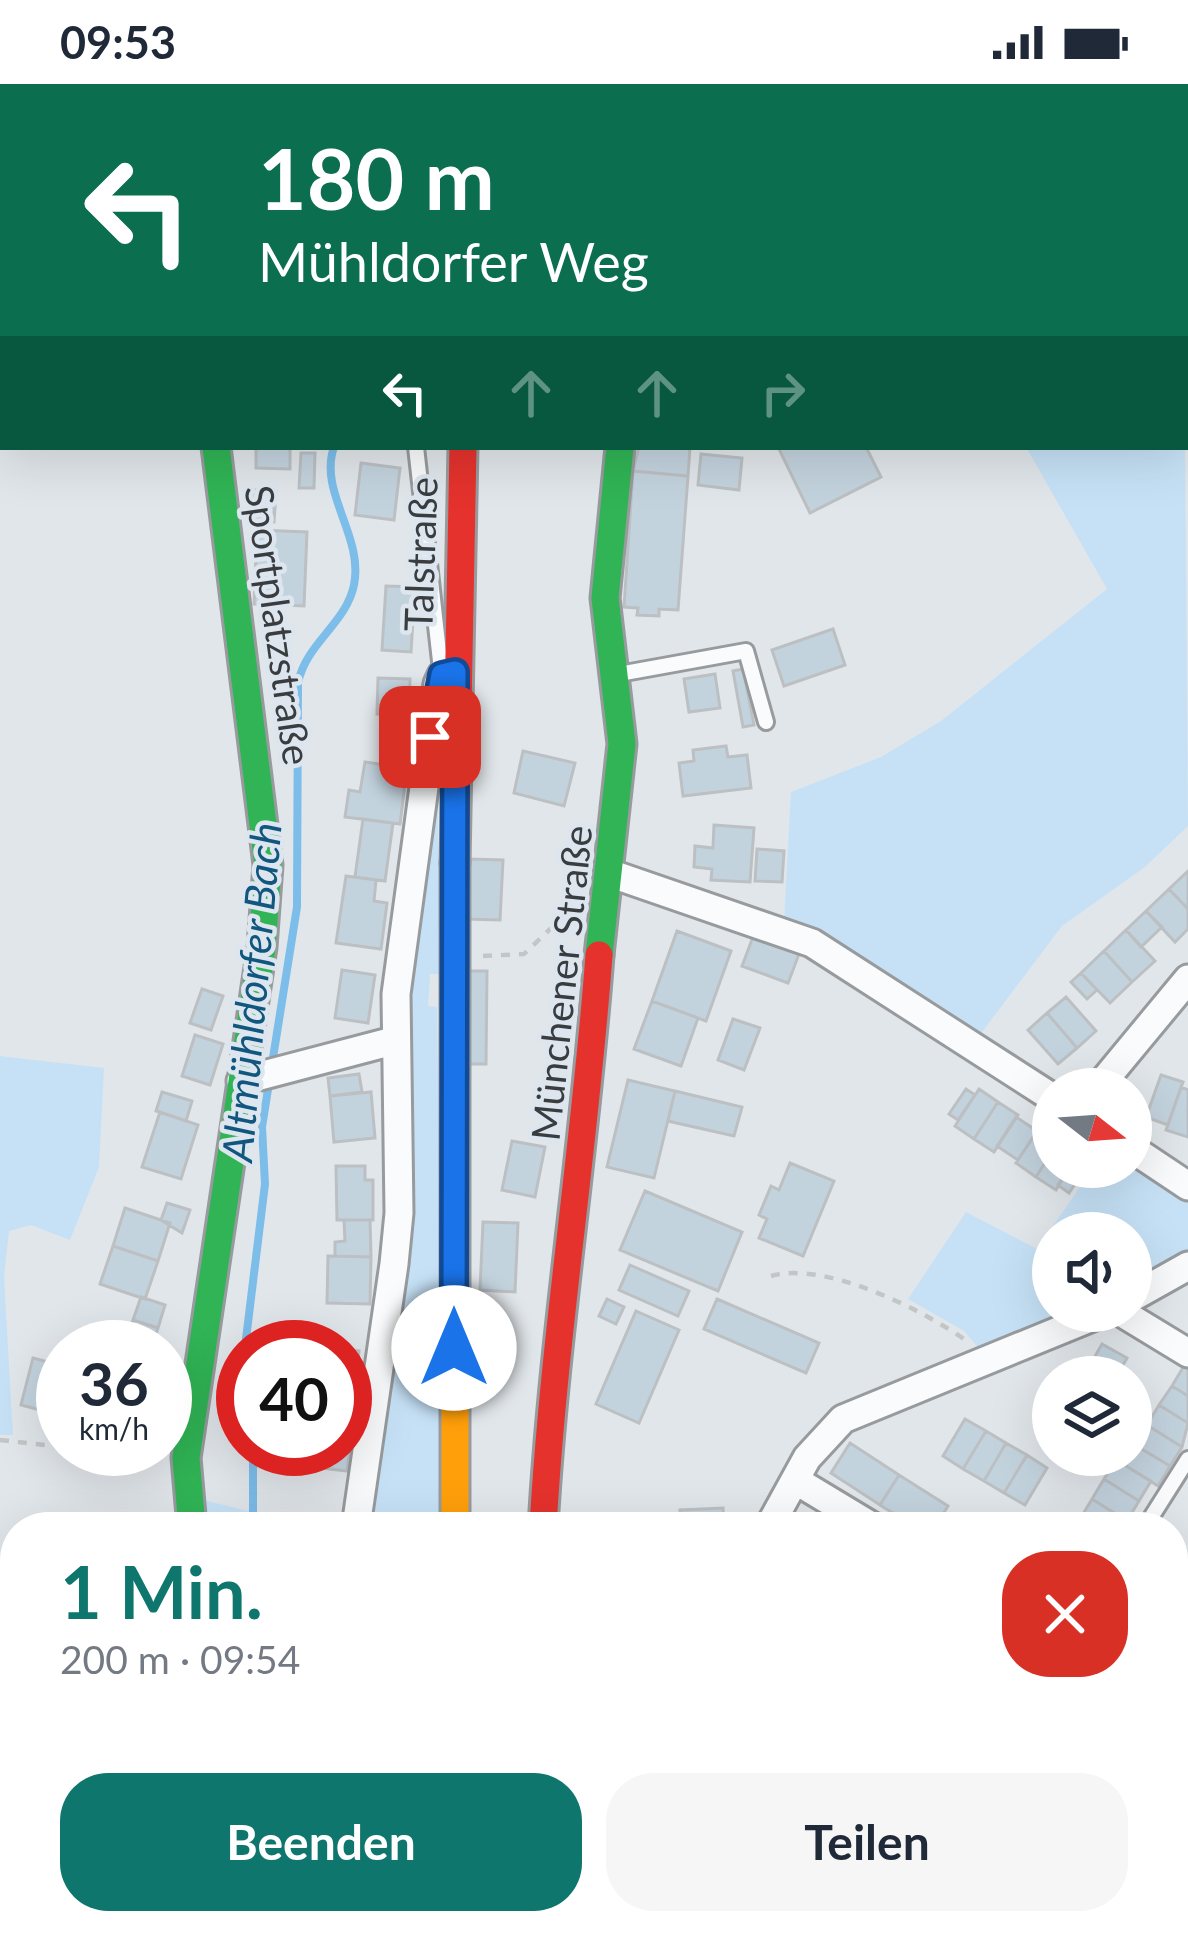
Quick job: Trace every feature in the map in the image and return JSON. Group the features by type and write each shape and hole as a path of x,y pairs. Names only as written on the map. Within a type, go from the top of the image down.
{"street":[{"name":"Sportplatzstraße","path":"192,1420 246,1080 268,866 216,450"},
{"name":"Talstraße","path":"455,1512 449,673 463,450"},
{"name":"Münchener Straße","path":"544,1512 552,1363 588,1109 622,744 606,564 620,450"},
{"path":"359,1512 388,1327 399,1213 393,1041 402,937 449,673"},
{"path":"609,873 812,943 1032,1084"},
{"path":"1115,1068 1188,980"},
{"path":"246,1080 393,1041"},
{"path":"1152,1162 1188,1186"},
{"path":"1152,1286 1188,1266"},
{"path":"1152,1331 1188,1353"},
{"path":"777,1512 823,1436 843,1419 1057,1332"},
{"name":"Sportplatzstraße","path":"188,1476 191,1512"},
{"path":"795,1480 848,1512"}],"lane":[{"path":"416,450 449,673"},
{"path":"614,675 746,651 766,722"},
{"path":"1154,1512 1188,1459"}],"path":[{"path":"453,954 513,958 553,930"},
{"path":"771,1276 814,1272 916,1310 965,1340 982,1363"},
{"path":"0,1440 36,1444"}],"shaded area":[{"path":"1028,450 1185,450 1188,826 1145,867 1062,926 976,1040 784,922 791,792 881,757 941,721 1107,589"},
{"path":"437,747 440,974 430,974 428,1006 437,1007 445,1512 370,1512 402,1323 409,1243 403,1048"},
{"path":"0,1056 104,1068 99,1167 70,1240 31,1225 9,1231 4,1277 13,1435 0,1435"},
{"path":"1152,1174 1188,1197 1188,1256 1152,1276 1152,1212 1063,1212 1079,1188 1152,1188"},
{"path":"966,1212 1032,1246 1034,1332 983,1353 964,1331 908,1299"},
{"path":"195,1498 251,1512 197,1512"}],"building":[{"path":"256,450 290,450 290,469 256,468"},
{"path":"638,450 690,450 688,476 633,471"},
{"path":"779,450 868,450 881,477 810,513"},
{"path":"301,453 315,453 314,488 299,488"},
{"path":"701,454 742,458 739,490 698,485"},
{"path":"361,463 400,468 394,520 355,515"},
{"path":"633,471 688,476 678,610 659,609 659,616 637,615 638,608 624,607"},
{"path":"255,490 276,491 274,522 254,521"},
{"path":"257,530 307,532 304,606 254,604"},
{"path":"386,586 415,587 411,652 382,650"},
{"path":"833,629 845,665 784,686 772,650"},
{"path":"743,669 754,725 743,727 733,671"},
{"path":"715,674 720,708 689,712 684,679"},
{"path":"378,678 410,679 409,716 377,714"},
{"path":"726,746 728,757 747,755 751,788 683,796 679,763 694,761 693,750"},
{"path":"523,751 575,763 564,806 514,793"},
{"path":"365,762 407,768 400,824 345,817 349,790 360,792"},
{"path":"363,819 393,823 385,881 355,877"},
{"path":"714,825 754,828 750,882 711,880 712,869 694,867 695,846 713,848"},
{"path":"757,849 784,851 782,882 755,881"},
{"path":"468,859 503,860 500,920 465,919"},
{"path":"1188,871 1188,909 1169,889"},
{"path":"346,876 376,880 374,901 387,903 381,949 336,943"},
{"path":"1169,889 1188,909 1188,929 1175,942 1146,911"},
{"path":"1146,911 1162,927 1141,947 1126,930"},
{"path":"1126,930 1155,961 1132,982 1104,951"},
{"path":"677,931 731,951 706,1021 652,1001"},
{"path":"753,937 799,954 788,983 742,966"},
{"path":"1104,951 1132,982 1110,1003 1081,973"},
{"path":"342,970 375,975 368,1023 335,1018"},
{"path":"462,971 487,971 486,1064 462,1064"},
{"path":"1081,973 1097,990 1087,999 1071,982"},
{"path":"202,989 223,996 211,1030 190,1023"},
{"path":"1066,997 1096,1031 1077,1048 1047,1013"},
{"path":"652,1001 698,1018 681,1066 634,1049"},
{"path":"1047,1013 1077,1048 1058,1064 1028,1030"},
{"path":"733,1019 760,1028 744,1070 718,1060"},
{"path":"195,1035 223,1044 210,1085 182,1076"},
{"path":"359,1074 362,1092 330,1096 328,1078"},
{"path":"1161,1075 1183,1082 1168,1125 1152,1119 1152,1100"},
{"path":"628,1080 675,1091 654,1178 607,1167"},
{"path":"1181,1087 1188,1090 1188,1137 1166,1130"},
{"path":"966,1089 975,1095 958,1120 949,1114"},
{"path":"979,1089 998,1102 974,1139 955,1126"},
{"path":"675,1091 742,1107 734,1136 668,1121"},
{"path":"162,1092 192,1101 186,1121 156,1111"},
{"path":"371,1092 375,1138 334,1142 330,1096"},
{"path":"998,1102 1018,1115 994,1152 974,1139"},
{"path":"160,1112 198,1125 181,1179 142,1167"},
{"path":"1016,1117 1032,1128 1032,1139 1018,1160 997,1146"},
{"path":"1032,1139 1032,1174 1016,1163"},
{"path":"512,1141 545,1147 535,1197 502,1190"},
{"path":"790,1163 834,1181 803,1256 759,1238 767,1219 759,1215 771,1186 779,1190"},
{"path":"336,1166 365,1166 365,1180 373,1180 373,1220 337,1220"},
{"path":"645,1191 742,1232 718,1291 620,1250"},
{"path":"167,1203 190,1210 182,1233 161,1220"},
{"path":"125,1208 170,1223 158,1261 113,1246"},
{"path":"344,1220 370,1220 371,1257 335,1256 335,1242 345,1241"},
{"path":"483,1222 518,1223 515,1292 480,1290"},
{"path":"113,1246 158,1261 145,1299 100,1284"},
{"path":"328,1256 371,1257 370,1304 327,1303"},
{"path":"630,1265 689,1291 678,1316 619,1290"},
{"path":"141,1297 165,1305 160,1320 133,1320"},
{"path":"607,1299 624,1307 616,1324 599,1316"},
{"path":"717,1299 819,1343 806,1373 704,1329"},
{"path":"636,1311 679,1330 639,1423 596,1404"},
{"path":"1102,1344 1123,1356 1095,1356"},
{"path":"33,1358 36,1359 36,1409 21,1405"},
{"path":"1184,1366 1188,1368 1188,1396 1172,1386"},
{"path":"1172,1386 1188,1396 1188,1423 1159,1405"},
{"path":"1159,1405 1188,1423 1182,1447 1152,1428"},
{"path":"965,1419 986,1431 963,1469 943,1456"},
{"path":"1152,1428 1182,1447 1170,1466 1152,1455"},
{"path":"986,1431 1006,1443 984,1481 963,1469"},
{"path":"850,1443 899,1475 880,1505 831,1473"},
{"path":"1006,1443 1027,1455 1004,1493 984,1481"},
{"path":"1027,1455 1032,1458 1032,1476 1042,1476 1025,1505 1004,1493"},
{"path":"1152,1455 1170,1466 1158,1486 1142,1476 1152,1476"},
{"path":"899,1475 948,1506 944,1512 891,1512 880,1505"},
{"path":"1143,1476 1151,1481 1139,1501 1104,1479"},
{"path":"1104,1479 1139,1501 1132,1512 1113,1512 1092,1499"},
{"path":"1092,1499 1113,1512 1084,1512"},
{"path":"723,1508 723,1512 680,1512"}],"waterway":[{"name":"Altmühldorfer Bach","path":"248,1320 265,1184 262,1127 297,907 298,683 309,656 343,611 354,585 353,549 332,481 333,450"},
{"name":"Altmühldorfer Bach","path":"253,1476 253,1512"}],"traffic: fast":[{"path":"191,1512 186,1458 262,947 268,865 216,450"},
{"path":"599,955 622,744 605,598 620,450"}],"traffic: slow":[{"path":"455,863 455,1512"}],"traffic: jam":[{"path":"455,863 463,450"},
{"path":"544,1512 599,955"}],"route":[{"path":"430,737 438,684 442,675 455,672 454,1348"}]}
